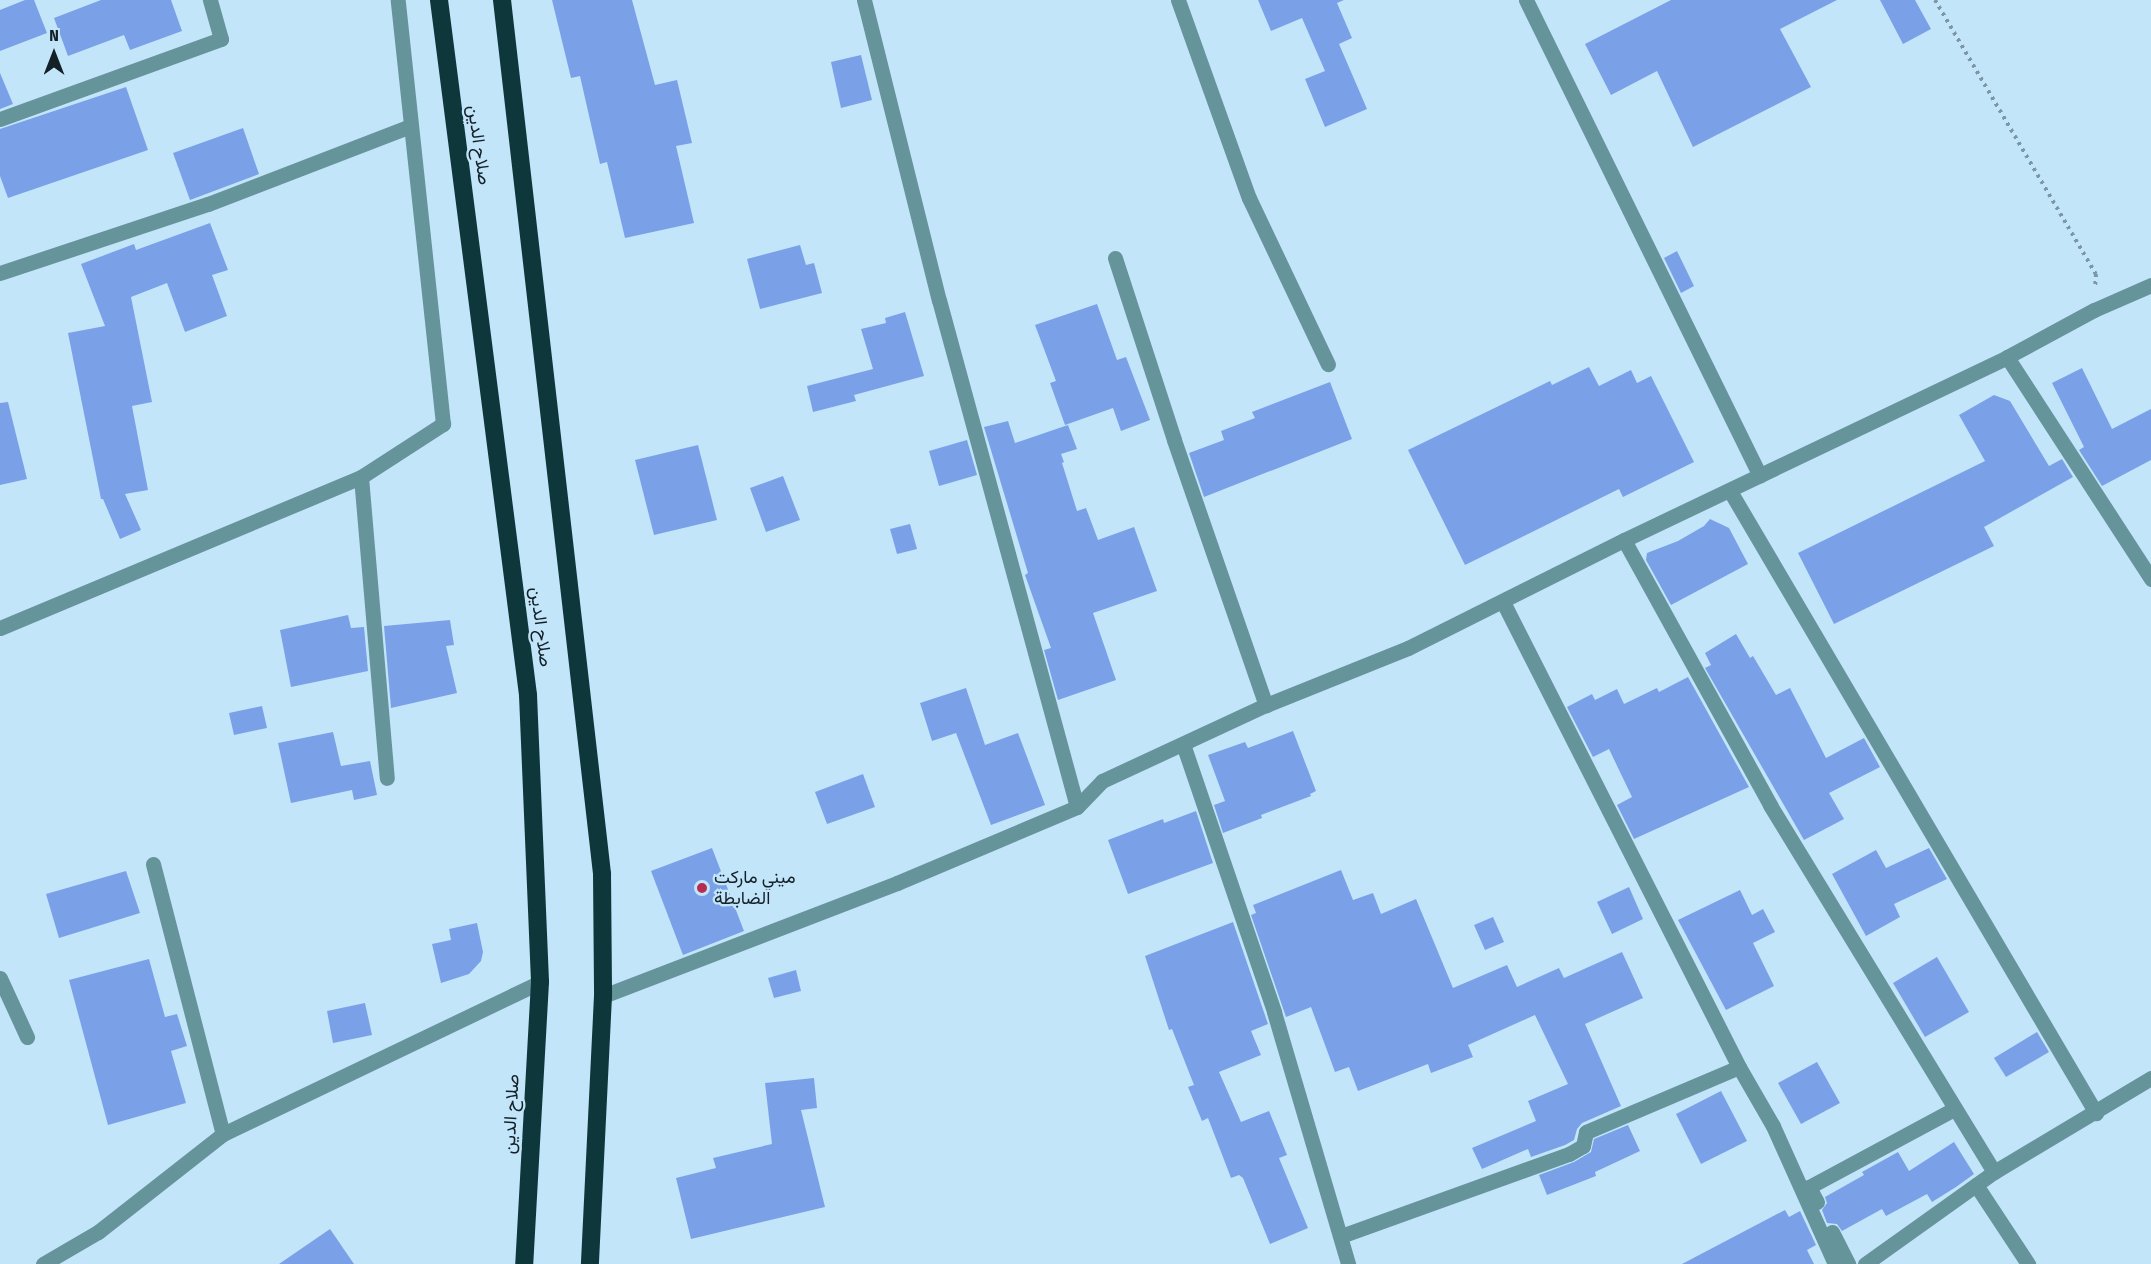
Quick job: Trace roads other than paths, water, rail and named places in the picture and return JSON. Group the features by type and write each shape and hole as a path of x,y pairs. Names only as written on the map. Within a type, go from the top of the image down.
{"highway":[{"name":"صلاح الدين","path":"439,0 528,695 540,982 524,1264"},
{"name":"صلاح الدين","path":"502,0 602,874 603,996 590,1264"}],"street":[{"path":"0,119 221,39 210,0"},
{"path":"0,628 361,477 443,424 398,0"},
{"path":"864,0 939,300 1077,807"},
{"path":"1178,0 1249,198 1328,364"},
{"path":"1526,0 1760,476"},
{"path":"0,273 208,204 410,126"},
{"path":"1115,258 1174,441 1266,705"},
{"path":"603,996 897,883 1077,807 1102,782 1266,705 1408,648 1624,540 2007,357 2094,310 2151,285"},
{"path":"2007,357 2151,579"},
{"path":"361,477 387,778"},
{"path":"1730,491 2096,1113"},
{"path":"1624,540 1770,805 1994,1172"},
{"path":"1503,602 1739,1067 1773,1126 1836,1264"},
{"path":"1183,744 1274,1012 1348,1264"},
{"path":"153,864 223,1134"},
{"path":"0,978 27,1038"},
{"path":"43,1264 98,1232 223,1134 540,982"},
{"path":"1341,1236 1569,1154 1583,1146 1586,1131 1739,1067"},
{"path":"1865,1264 1994,1172 2151,1078"},
{"path":"1848,1264 1809,1187 1954,1108"},
{"path":"1976,1185 2028,1264"}],"place":[{"name":"ميني ماركت الضابطة","path":"702,888"}]}
